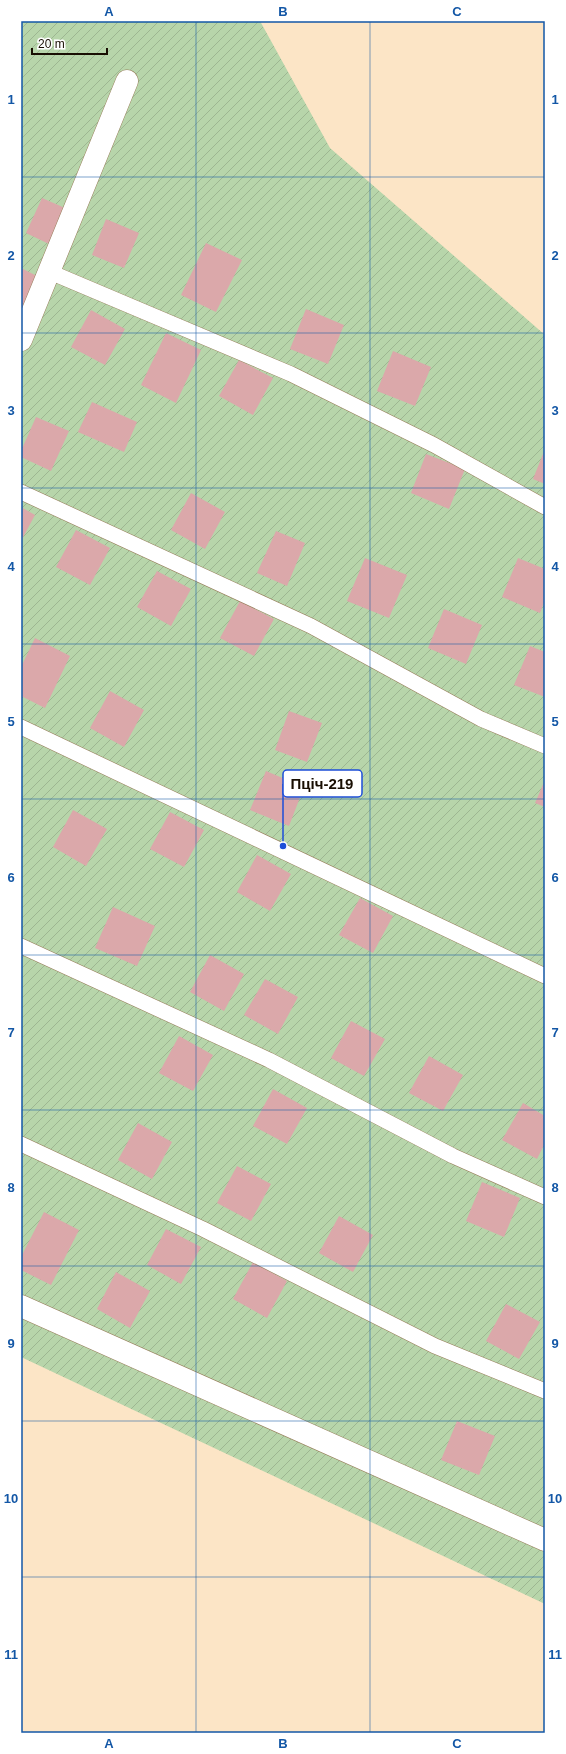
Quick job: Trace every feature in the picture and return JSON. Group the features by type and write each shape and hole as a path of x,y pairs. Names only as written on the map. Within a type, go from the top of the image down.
{"street":[{"path":"21,340 128,81"},
{"path":"21,1306 545,1540"}],"lane":[{"path":"50,272 291,374 434,445 545,506"},
{"path":"21,492 311,626 481,719 545,746"},
{"path":"21,727 545,976"},
{"path":"21,946 269,1060 453,1156 545,1197"},
{"path":"21,1144 203,1229 435,1346 545,1391"}],"green space":[{"path":"21,21 260,21 330,148 545,335 545,1604 21,1357"}],"building":[{"path":"42,198 65,208 49,244 26,233"},
{"path":"106,219 139,233 124,268 92,255"},
{"path":"206,243 242,260 216,312 181,295"},
{"path":"21,268 39,277 21,313"},
{"path":"306,309 344,325 328,364 290,349"},
{"path":"91,310 125,329 105,365 71,347"},
{"path":"166,333 201,350 176,403 141,385"},
{"path":"393,351 431,367 415,406 377,391"},
{"path":"239,360 273,378 253,415 219,396"},
{"path":"92,402 137,422 124,452 78,432"},
{"path":"36,417 69,431 51,471 21,457 21,451"},
{"path":"545,449 545,484 533,479"},
{"path":"426,454 465,469 449,509 411,493"},
{"path":"191,493 225,512 205,549 171,530"},
{"path":"21,507 35,515 21,541"},
{"path":"76,530 110,548 90,585 56,567"},
{"path":"276,531 305,543 287,586 257,573"},
{"path":"365,558 407,575 389,618 347,601"},
{"path":"518,558 545,569 545,600 540,613 502,597"},
{"path":"157,571 191,589 171,626 137,607"},
{"path":"240,601 274,619 254,656 220,638"},
{"path":"444,609 482,625 466,664 428,648"},
{"path":"35,638 70,656 45,708 21,696 21,667"},
{"path":"530,646 545,652 545,697 514,685"},
{"path":"110,691 144,710 124,747 90,728"},
{"path":"289,711 322,723 307,762 275,750"},
{"path":"266,771 304,787 289,826 250,810"},
{"path":"545,780 545,807 535,803"},
{"path":"73,810 107,829 86,866 53,847"},
{"path":"170,812 204,830 184,867 150,849"},
{"path":"257,855 291,874 270,911 237,892"},
{"path":"360,898 393,916 373,953 339,935"},
{"path":"113,907 155,926 137,966 95,948"},
{"path":"210,955 244,974 224,1011 190,992"},
{"path":"265,979 298,997 278,1034 244,1015"},
{"path":"351,1021 385,1039 364,1076 331,1058"},
{"path":"179,1036 213,1055 193,1091 159,1073"},
{"path":"429,1056 463,1075 443,1111 409,1093"},
{"path":"273,1089 307,1108 287,1144 253,1126"},
{"path":"523,1103 545,1116 545,1143 537,1159 502,1140"},
{"path":"138,1123 172,1142 152,1179 118,1160"},
{"path":"237,1166 271,1184 251,1221 217,1203"},
{"path":"482,1182 520,1198 504,1237 466,1221"},
{"path":"44,1212 79,1230 51,1285 21,1270 21,1257"},
{"path":"339,1216 373,1235 353,1272 319,1253"},
{"path":"166,1229 201,1247 181,1284 147,1265"},
{"path":"253,1262 287,1281 267,1318 233,1299"},
{"path":"116,1272 150,1291 130,1328 97,1309"},
{"path":"506,1304 540,1322 519,1359 486,1341"},
{"path":"457,1421 495,1436 479,1475 441,1460"}],"place":[{"name":"Пціч-219","path":"283,846"}]}
